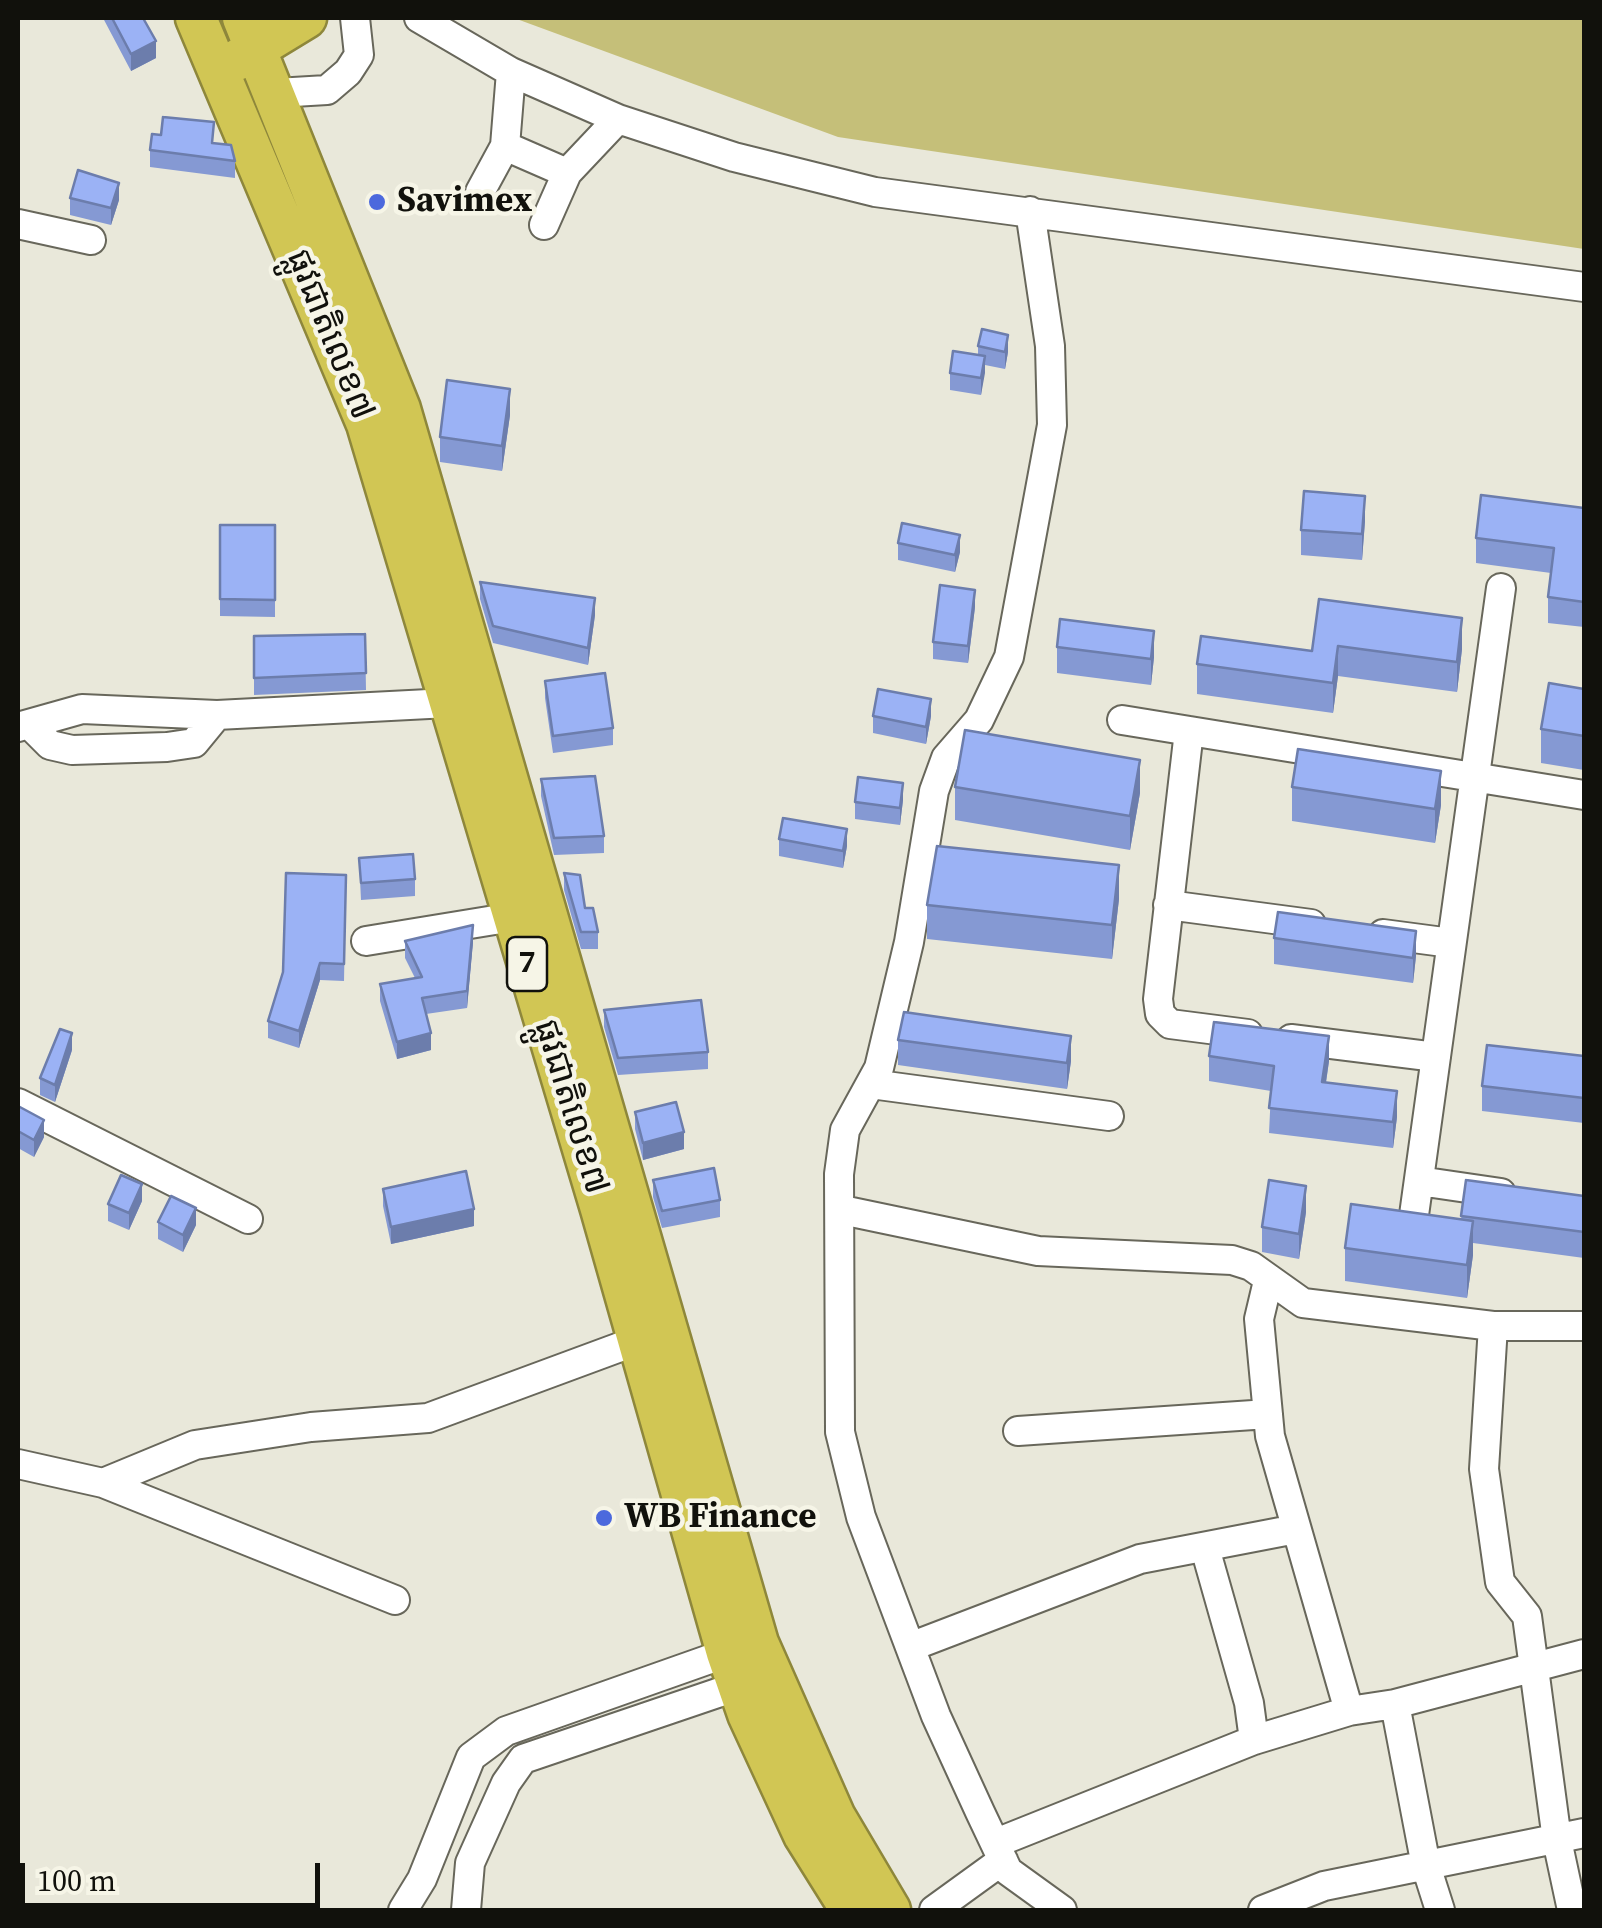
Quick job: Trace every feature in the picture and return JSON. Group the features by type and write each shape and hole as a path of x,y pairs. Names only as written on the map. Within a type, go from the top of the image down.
{"highway":[{"name":"ផ្លូវជាតិលេខ៧","path":"196,18 383,417 448,703 482,758 513,917 616,1201 639,1340 732,1669 804,1836 850,1910"},
{"path":"220,70 251,33 306,18"},
{"name":"ផ្លូវជាតិលេខ៧","path":"251,33 276,94 383,417 616,1201 758,1642 835,1817 890,1910"}],"street":[{"path":"276,94 327,90 348,72 359,54 354,18"},
{"path":"419,18 511,72 618,120 734,157 874,192 1584,287"},
{"path":"480,192 505,146 511,72"},
{"path":"544,225 568,172 618,120"},
{"path":"505,146 568,172"},
{"path":"1030,210 1050,346 1052,425 1009,658 979,720 946,758 934,791 908,942 880,1068 845,1130 839,1174 840,1432 861,1518 936,1716 1008,1870 1062,1910"},
{"path":"18,224 91,240"},
{"path":"1414,1215 1501,588"},
{"path":"24,727 60,712 82,710 218,715 448,703"},
{"path":"24,727 50,745 72,750 167,748 194,743 218,715"},
{"path":"1122,720 1584,795"},
{"path":"1189,731 1158,999 1160,1014 1170,1024 1436,1058"},
{"path":"1168,905 1451,944"},
{"path":"366,941 513,917"},
{"path":"871,1084 1109,1116"},
{"path":"18,1102 248,1219"},
{"path":"1419,1181 1529,1198"},
{"path":"842,1210 1038,1251 1232,1260 1251,1266 1303,1303 1493,1326 1584,1326"},
{"path":"1268,1281 1259,1320 1268,1414 1296,1529 1349,1711"},
{"path":"1493,1326 1484,1468 1500,1582 1526,1616 1571,1837 1572,1910"},
{"path":"103,1482 195,1445 311,1426 428,1418 639,1340"},
{"path":"1018,1430 1268,1414"},
{"path":"18,1464 103,1482 395,1600"},
{"path":"910,1647 1140,1559 1296,1529"},
{"path":"1205,1548 1250,1703 1254,1740"},
{"path":"934,1910 1000,1851 1254,1740 1349,1711 1395,1704 1584,1654"},
{"path":"404,1910 422,1879 471,1757 506,1731 732,1669"},
{"path":"466,1910 470,1863 506,1782 523,1759 732,1669"},
{"path":"1395,1704 1426,1866 1440,1910"},
{"path":"1263,1910 1324,1886 1571,1837"}],"shaded area":[{"path":"514,18 1584,18 1584,249 838,137"}],"building":[{"path":"112,18 143,18 156,41 131,54"},
{"path":"163,117 214,122 212,143 231,145 235,161 150,150 152,134 161,135"},
{"path":"78,170 119,183 111,208 70,198"},
{"path":"982,329 1008,335 1005,352 978,346"},
{"path":"953,351 985,356 981,378 950,373"},
{"path":"447,380 510,389 502,446 440,437"},
{"path":"1304,491 1365,496 1362,534 1301,530"},
{"path":"1481,495 1584,508 1584,602 1548,597 1554,548 1476,538"},
{"path":"902,523 960,535 955,555 898,543"},
{"path":"220,525 275,525 275,600 220,599"},
{"path":"480,582 595,598 588,648 493,626"},
{"path":"940,585 975,590 968,646 933,642"},
{"path":"1319,599 1462,618 1457,662 1338,646 1333,683 1197,664 1201,636 1312,651"},
{"path":"1060,619 1154,631 1151,659 1057,647"},
{"path":"365,634 366,673 254,678 254,636"},
{"path":"605,673 613,728 553,736 545,681"},
{"path":"1549,683 1584,689 1584,736 1541,729"},
{"path":"878,689 931,699 926,727 873,716"},
{"path":"965,730 1140,760 1130,816 955,787"},
{"path":"1298,749 1441,771 1435,809 1292,787"},
{"path":"595,776 604,836 554,838 541,779"},
{"path":"858,777 903,783 900,808 855,802"},
{"path":"783,818 847,829 843,851 779,839"},
{"path":"937,846 1119,865 1112,925 927,905"},
{"path":"413,854 415,879 361,883 359,858"},
{"path":"286,873 346,875 344,964 320,963 299,1031 268,1021 283,972"},
{"path":"564,873 580,875 585,908 593,908 598,932 581,932"},
{"path":"1278,912 1416,931 1413,958 1274,938"},
{"path":"473,925 467,991 422,998 431,1033 397,1042 380,984 422,977 405,941"},
{"path":"701,1000 708,1052 618,1058 604,1010"},
{"path":"904,1012 1071,1036 1067,1063 898,1040"},
{"path":"1214,1022 1329,1036 1322,1082 1397,1091 1393,1122 1269,1108 1274,1066 1209,1056"},
{"path":"60,1029 72,1033 55,1085 40,1078"},
{"path":"1487,1045 1584,1056 1584,1098 1482,1086"},
{"path":"676,1102 684,1132 643,1143 635,1112"},
{"path":"18,1106 44,1120 34,1140 18,1131"},
{"path":"714,1168 720,1200 662,1211 653,1180"},
{"path":"466,1171 474,1209 391,1227 383,1189"},
{"path":"121,1175 142,1184 129,1213 108,1204"},
{"path":"1269,1180 1306,1186 1299,1234 1262,1227"},
{"path":"1466,1180 1584,1196 1584,1232 1461,1216"},
{"path":"171,1196 196,1208 183,1235 158,1222"},
{"path":"1351,1204 1473,1221 1467,1265 1345,1248"}],"place":[{"name":"Savimex","path":"377,202"},
{"name":"WB Finance","path":"604,1518"}]}
